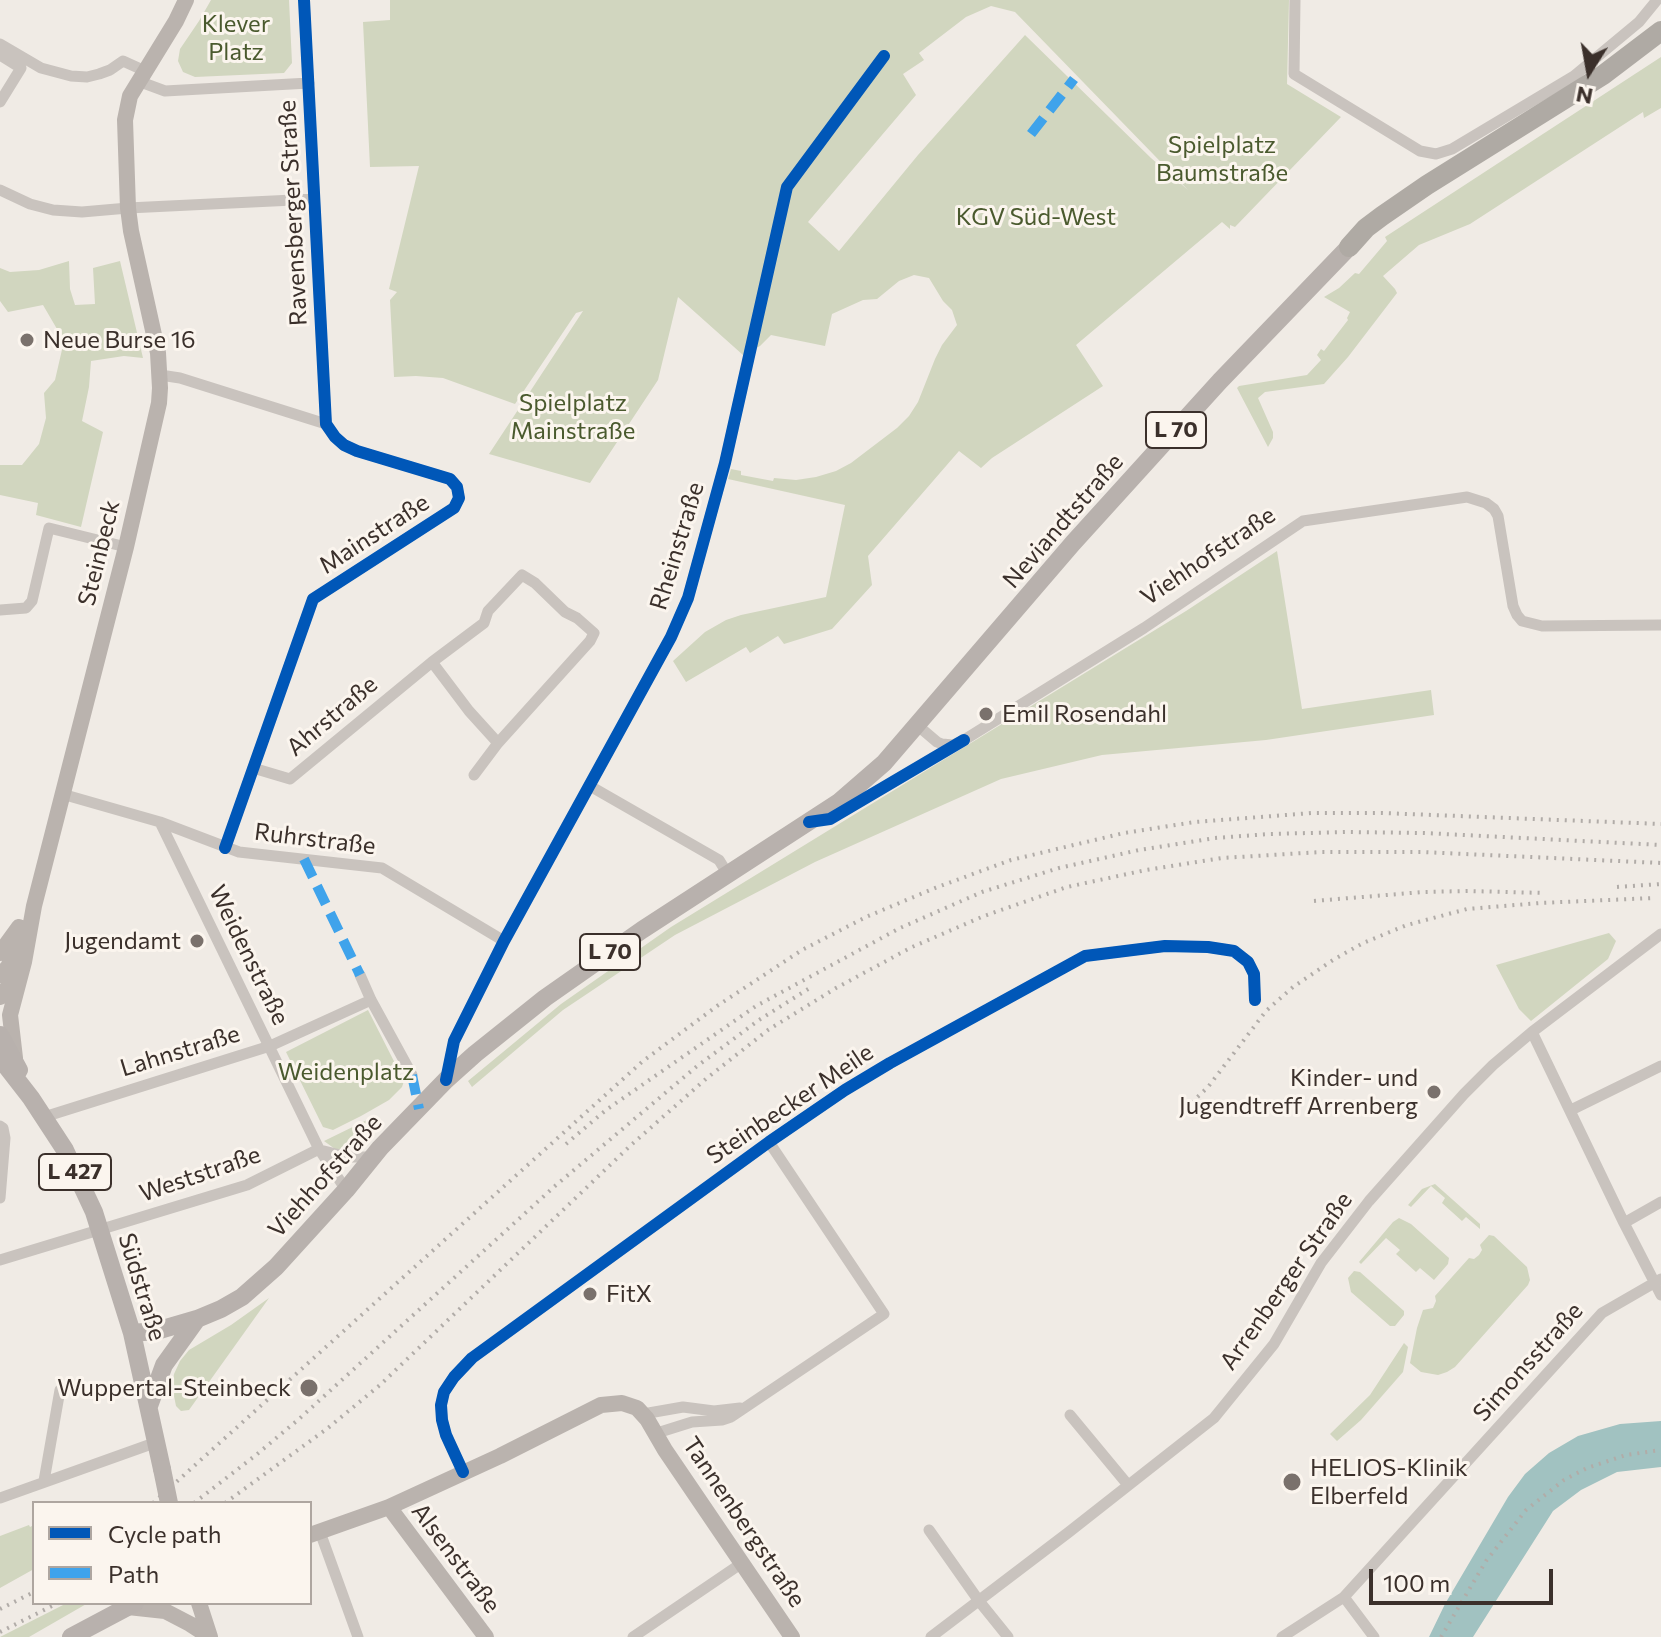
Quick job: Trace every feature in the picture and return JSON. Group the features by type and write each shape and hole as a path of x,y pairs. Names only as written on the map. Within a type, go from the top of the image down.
{"highway":[{"name":"L 70","path":"1349,247 1382,216 1603,75 1661,31"},
{"name":"L 70","path":"1349,247 1610,85 1661,45"}],"main road":[{"name":"Steinbeck","path":"34,906 126,547 159,403 160,375 152,322 128,208 125,120 130,96 186,0"},
{"name":"Neviandtstraße","path":"849,794 884,763 1073,543 1220,381 1349,247"},
{"name":"Viehhofstraße","path":"132,1333 156,1331 197,1319 242,1297 261,1282 373,1157 475,1054 545,998 849,794"},
{"path":"0,953 34,906"},
{"path":"8,1061 10,1015 34,906"},
{"path":"0,975 16,951 34,906"},
{"path":"0,997 16,979 24,962"},
{"name":"Südstraße","path":"0,1035 8,1061 65,1150 94,1212 132,1333 169,1501"},
{"path":"149,1406 164,1365 197,1319"},
{"path":"315,1533 389,1507 607,1403 630,1405 643,1414"},
{"name":"Tannenbergstraße","path":"643,1414 792,1637"},
{"name":"Alsenstraße","path":"389,1507 486,1637"},
{"path":"71,1637 132,1605 165,1611 210,1637"},
{"path":"200,1605 210,1637"}],"street":[{"name":"Ravensberger Straße","path":"304,0 326,424"},
{"path":"1295,0 1294,74 1420,151 1436,154 1452,149 1574,76 1639,22 1657,0"},
{"path":"0,44 41,68 71,76 99,74 123,61 130,63 142,76 165,91 309,83"},
{"path":"0,55 21,68 0,102"},
{"name":"Rheinstraße","path":"446,1080 454,1041 504,941 671,637 692,586 725,463 787,187 884,56"},
{"path":"0,190 30,204 53,210 82,212 314,199"},
{"path":"160,375 180,378 326,424"},
{"name":"Mainstraße","path":"225,848 313,599 454,508 459,498 457,487 450,479 357,451 344,445 326,424"},
{"name":"Viehhofstraße","path":"917,725 942,744 953,745 964,740 1144,628 1303,521 1467,497 1486,503 1498,516 1513,606 1522,621 1542,626 1661,625"},
{"path":"0,610 26,608 32,601 49,528 126,547"},
{"name":"Ahrstraße","path":"253,768 290,779 484,623 488,611 522,575 594,633 474,775"},
{"path":"432,662 498,743"},
{"path":"590,786 719,860 727,873"},
{"name":"Ruhrstraße","path":"62,794 160,822 239,852 382,868 504,941"},
{"name":"Weidenstraße","path":"160,822 320,1150 346,1190"},
{"name":"Arrenberger Straße","path":"931,1637 1214,1418 1274,1344 1316,1272 1369,1201 1436,1126 1493,1065 1661,934"},
{"name":"Steinbecker Meile","path":"463,1472 446,1435 441,1405 444,1392 472,1358 769,1142 890,1063 1085,956 1165,946 1234,951 1248,962 1254,974 1255,1000"},
{"path":"360,975 412,1075"},
{"name":"Lahnstraße","path":"44,1117 270,1046 371,1000"},
{"path":"1532,1032 1624,1223 1658,1281 1661,1295"},
{"path":"1571,1110 1661,1066"},
{"path":"0,1126 5,1138 0,1198"},
{"name":"Steinbecker Meile","path":"657,1433 692,1422 731,1417 884,1314 769,1142"},
{"path":"320,1150 337,1156 373,1157"},
{"name":"Weststraße","path":"0,1260 247,1185 320,1150"},
{"path":"1624,1223 1661,1202"},
{"name":"Simonsstraße","path":"1282,1637 1344,1597 1602,1313 1658,1281"},
{"path":"44,1481 60,1390"},
{"path":"643,1414 683,1407 714,1411 744,1408"},
{"path":"1070,1415 1128,1485"},
{"path":"0,1498 157,1442"},
{"path":"929,1530 1008,1637"},
{"path":"315,1533 358,1637"},
{"path":"633,1637 742,1563"},
{"path":"1344,1597 1374,1637"}],"green space":[{"name":"Klever Platz","path":"211,0 289,0 292,63 284,73 195,77 183,72 178,61 180,49"},
{"path":"390,0 1289,0 1287,84 1341,117 1235,227 1230,225 1230,229 1222,222 1076,345 1103,386 981,468 959,451 868,556 872,585 832,629 784,644 778,636 750,653 746,647 686,682 673,661 705,632 741,615 826,597 845,505 728,479 731,469 741,471 741,475 773,481 774,478 796,480 836,471 851,463 909,416 942,345 957,325 952,310 929,278 914,275 899,281 877,299 863,300 832,314 825,346 771,335 760,346 743,355 678,297 658,380 590,483 489,454 583,311 576,313 515,404 443,378 394,377 390,300 397,292 389,289 419,166 370,167 363,22 390,20","holes":["991,6 1015,12 1188,190 1025,35 918,155 839,251 808,222 916,95 903,74 924,60 919,53 966,17"]},
{"path":"1661,57 1661,108 1644,118 1643,112 1470,224 1419,245 1383,276 1397,293 1324,384 1265,392 1258,398 1273,432 1268,447 1237,388 1307,375 1321,360 1317,355 1321,349 1324,351 1348,320 1350,312 1324,297 1355,273 1359,274 1387,241 1385,237"},
{"path":"69,261 70,289 75,305 95,304 93,268 120,261 143,358 124,356 91,361 82,421 103,432 81,527 36,515 38,503 0,495 0,465 22,465 39,444 46,418 44,393 55,380 64,341 43,305 8,312 0,301 0,268 10,272 39,270"},
{"path":"1277,551 1302,709 1431,690 1434,715 1266,740 1102,755 1001,779 815,862 675,935 563,1010 472,1087 468,1081 561,1004 671,927 1186,611"},
{"path":"1609,933 1616,941 1608,959 1531,1021 1519,1009 1496,965"},
{"name":"Weidenplatz","path":"368,1010 404,1081 402,1087 389,1100 361,1116 333,1130 323,1127 286,1052"},
{"path":"369,1119 345,1150 335,1149 324,1141"},
{"path":"1435,1184 1480,1224 1480,1229 1466,1217 1462,1221 1442,1203 1445,1198 1431,1186 1411,1207 1408,1205 1422,1189"},
{"path":"1399,1218 1411,1224 1449,1258 1448,1264 1434,1280 1420,1268 1416,1272 1396,1254 1400,1250 1386,1238 1361,1264 1359,1262"},
{"path":"1489,1235 1494,1236 1527,1267 1528,1285 1455,1367 1438,1375 1421,1372 1410,1363 1423,1310 1433,1308 1435,1296 1469,1258 1479,1255 1482,1250 1480,1245"},
{"path":"1354,1271 1360,1272 1404,1311 1395,1326 1390,1326 1351,1292 1348,1278"},
{"path":"269,1298 189,1410 181,1411 176,1406 172,1386 180,1361 189,1350"},
{"path":"1404,1343 1408,1347 1403,1372 1361,1420 1337,1441 1330,1434 1370,1395"},
{"path":"32,1526 32,1570 0,1588 0,1536"},
{"path":"63,1605 85,1605 29,1637 0,1637"}],"water":[{"path":"1661,1421 1661,1467 1617,1472 1581,1490 1553,1511 1473,1637 1429,1637 1508,1497 1525,1474 1549,1453 1578,1436 1620,1424"}],"railway":[{"path":"155,1501 643,1061 717,1006 802,950 866,917 1011,860 1124,833 1195,822 1312,813 1382,813 1661,824"},
{"path":"566,1144 606,1110 756,1006 900,928 982,892 1059,868 1139,850 1215,838 1270,834 1424,833 1661,845"},
{"path":"228,1501 328,1428 380,1385 630,1146 707,1078 768,1030 836,988 912,947 984,916 1067,887 1222,858 1321,852 1422,852 1661,863"},
{"path":"1617,887 1661,884"},
{"path":"1314,901 1423,892 1545,893"},
{"path":"1186,1108 1208,1087 1266,1011 1293,987 1363,943 1407,925 1467,909 1654,898"},
{"path":"197,1501 299,1419 555,1186 696,1067 759,1020 813,986"},
{"path":"1441,1637 1486,1561 1526,1510 1564,1480 1587,1468 1626,1455 1661,1450"},
{"path":"0,1609 32,1593"},
{"path":"0,1632 54,1605"}],"marked path":[{"path":"1031,134 1074,79"},
{"path":"304,859 360,975"},
{"path":"412,1075 419,1109"}],"cycle path":[{"path":"225,848 313,599 454,508 459,498 457,487 450,479 357,451 344,445 326,424 304,0"},
{"path":"446,1080 454,1041 504,941 671,637 688,598 725,463 787,187 884,56"},
{"path":"809,822 830,819 964,740"},
{"path":"463,1472 446,1435 441,1405 444,1392 472,1358 769,1142 890,1063 1085,956 1165,946 1234,951 1248,962 1254,974 1255,1000"}],"place":[{"name":"Neue Burse 16","path":"27,340"},
{"name":"Emil Rosendahl","path":"986,714"},
{"name":"Jugendamt","path":"197,941"},
{"name":"Kinder- und Jugendtreff Arrenberg","path":"1434,1092"},
{"name":"FitX","path":"590,1294"},
{"name":"Wuppertal-Steinbeck","path":"309,1388"},
{"name":"HELIOS-Klinik Elberfeld","path":"1292,1482"}],"park label":[{"name":"Spielplatz Baumstraße","path":"1222,159"},
{"name":"KGV Süd-West","path":"1036,217"},
{"name":"Spielplatz Mainstraße","path":"573,417"}]}
